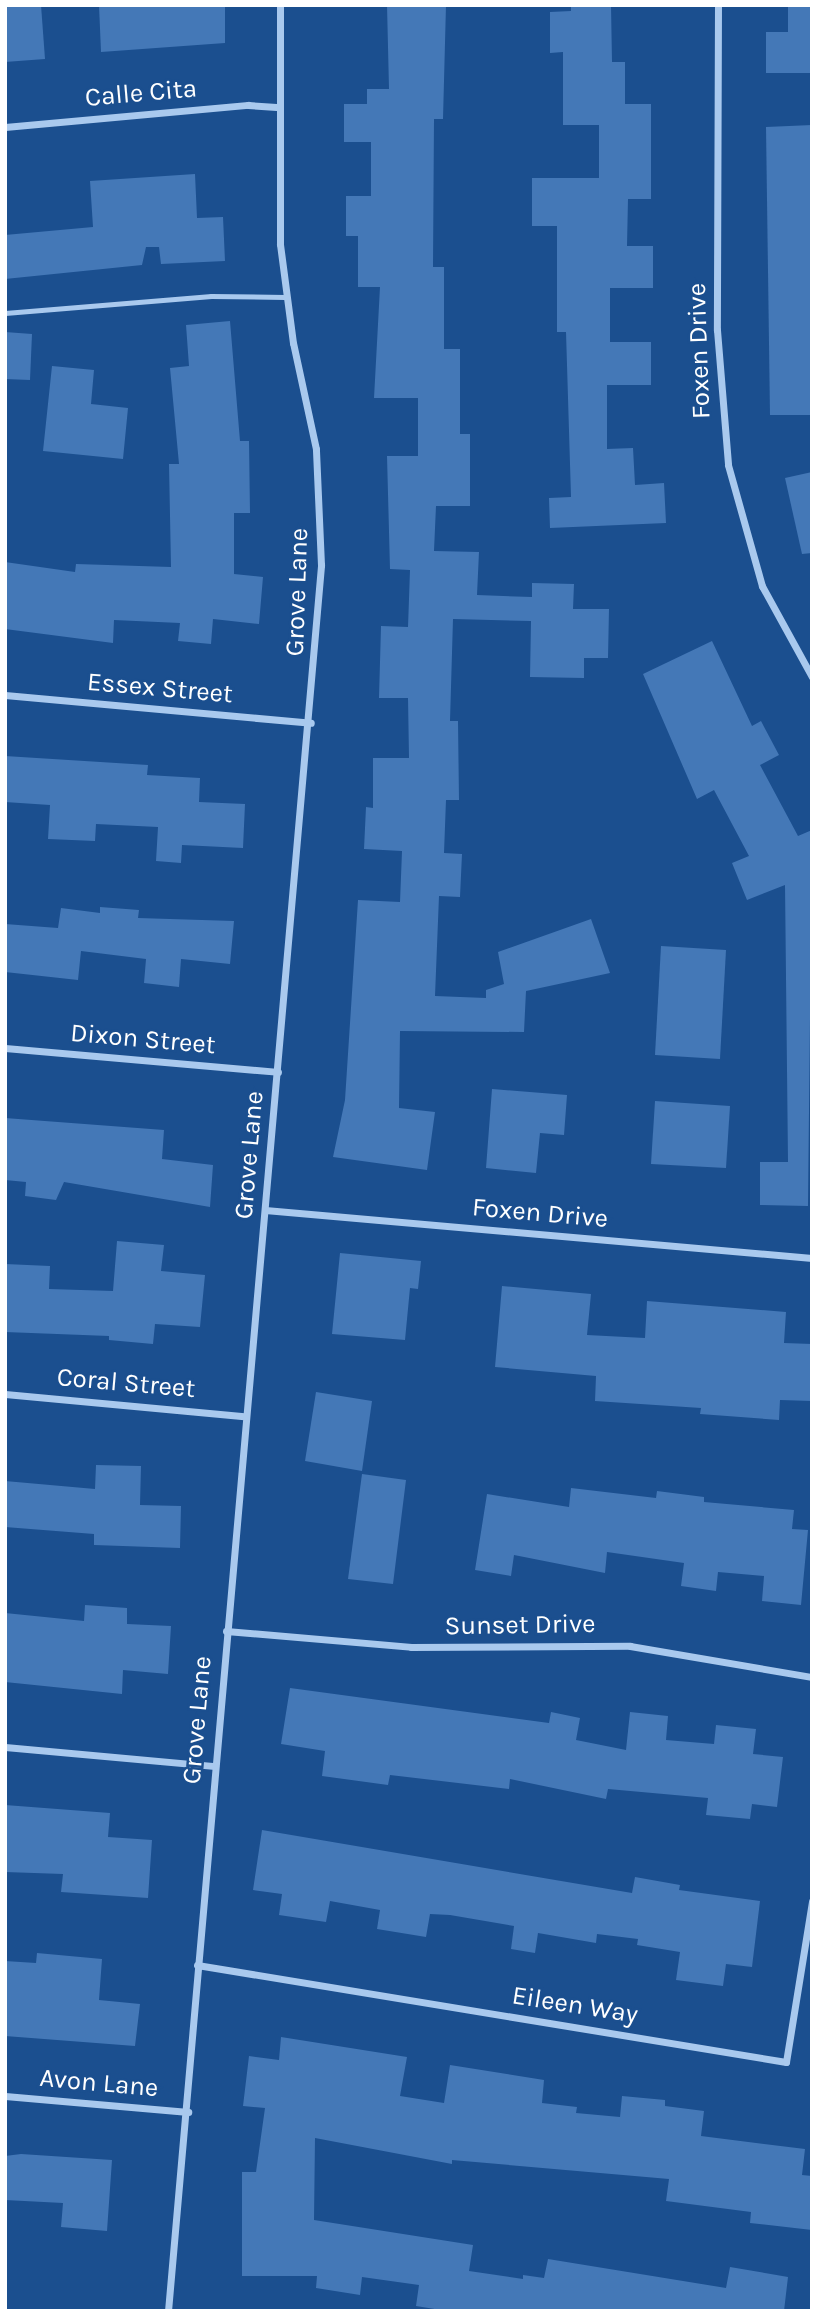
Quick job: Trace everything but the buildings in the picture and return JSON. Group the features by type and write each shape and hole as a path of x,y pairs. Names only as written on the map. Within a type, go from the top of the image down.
{"street":[{"name":"Grove Lane","path":"168,2311 188,2112 197,1965 244,1416 312,723 321,506 316,449 285,297 280,5"},
{"name":"Foxen Drive","path":"718,5 717,330 728,465 762,586 812,677"},
{"name":"Calle Cita","path":"5,127 248,105 280,107"},
{"name":"Essex Street","path":"5,695 312,723"},
{"name":"Dixon Street","path":"5,1048 278,1072"},
{"name":"Foxen Drive","path":"265,1210 812,1258"},
{"name":"Coral Street","path":"5,1394 244,1416"},
{"name":"Sunset Drive","path":"226,1631 411,1647 630,1646 812,1677"},
{"path":"5,1747 215,1766"},
{"name":"Eileen Way","path":"197,1965 786,2062 812,1901"},
{"name":"Avon Lane","path":"5,2096 188,2112"}],"lane":[{"path":"5,313 211,296 285,297"}]}
